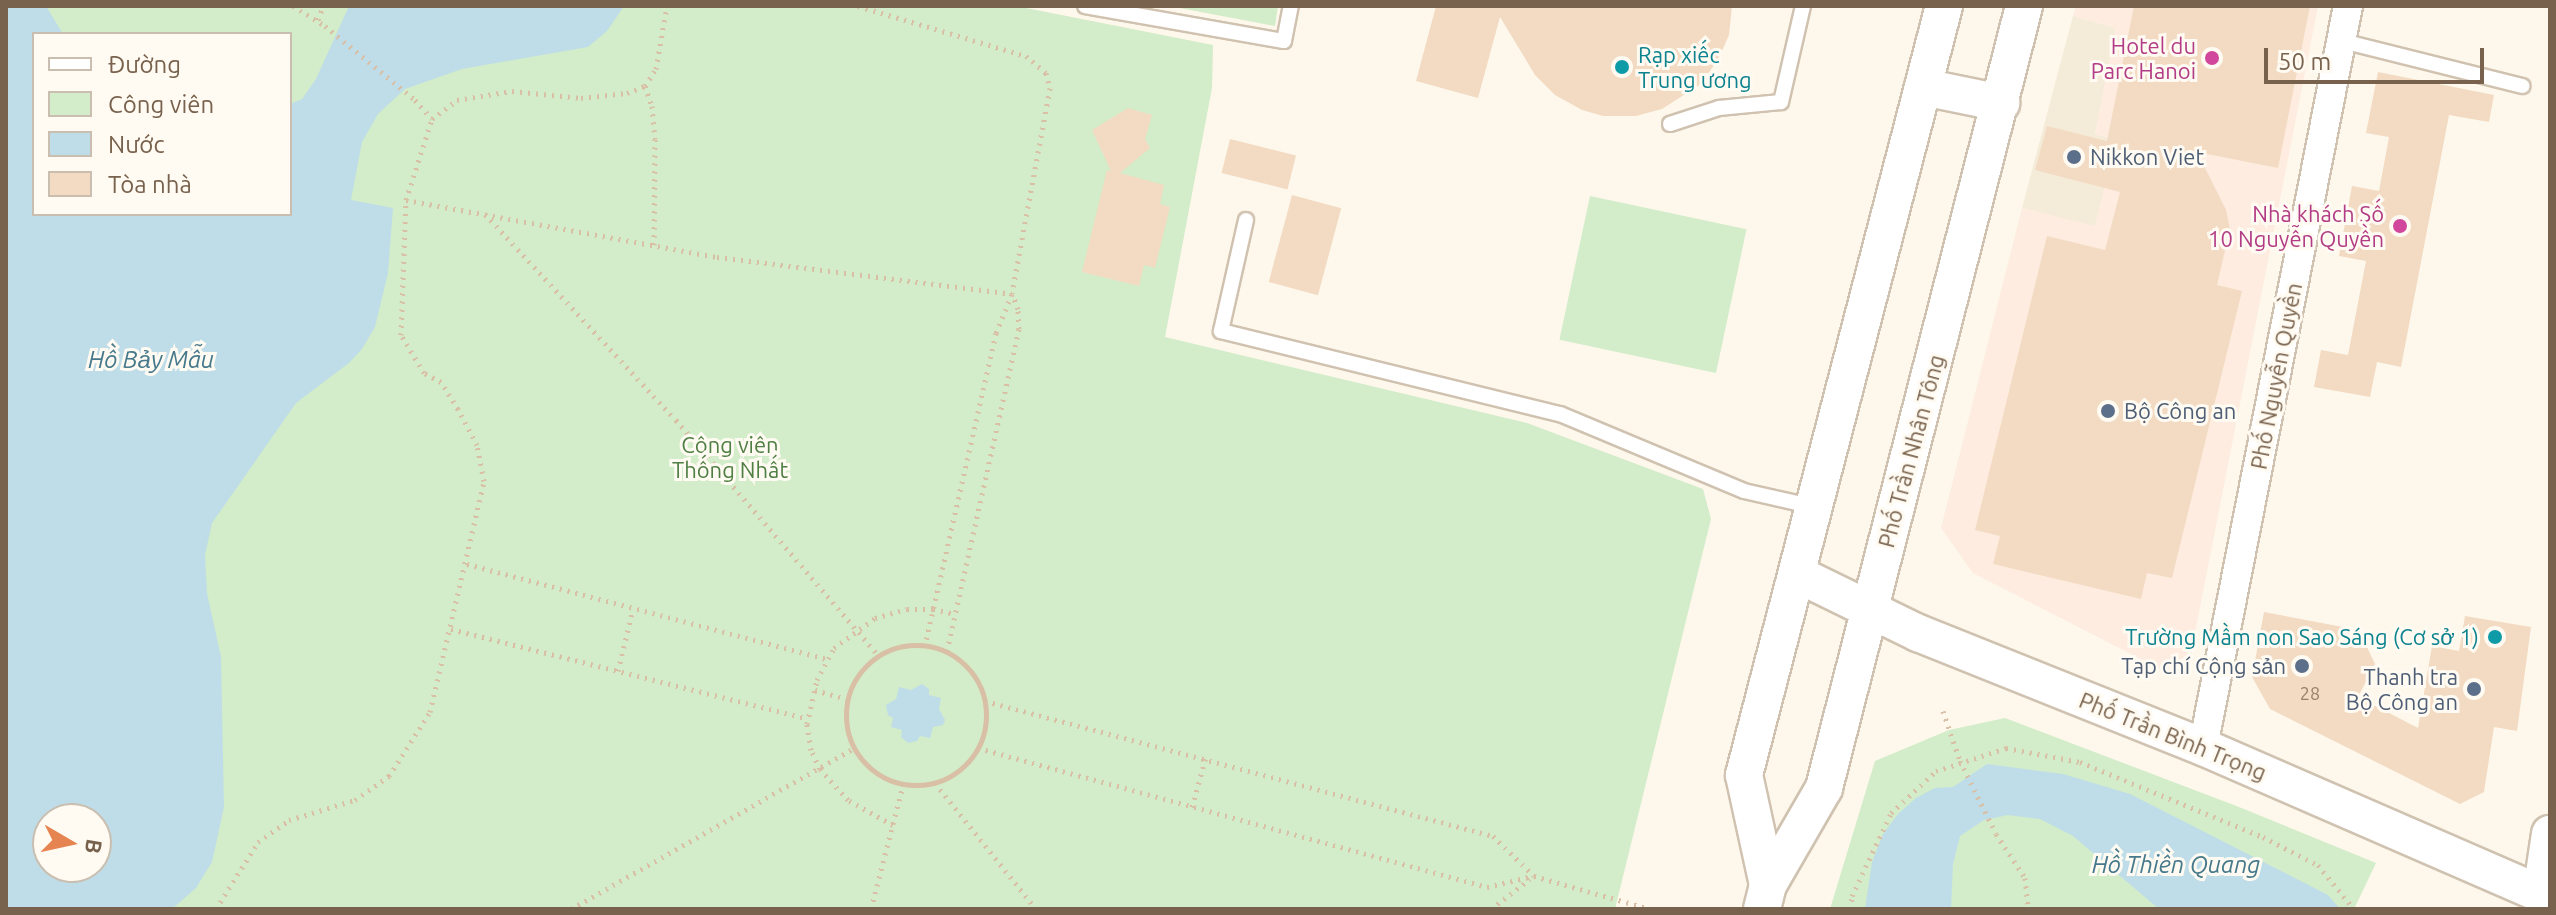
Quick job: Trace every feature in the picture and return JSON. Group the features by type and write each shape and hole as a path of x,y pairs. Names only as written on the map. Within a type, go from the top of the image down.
{"street":[{"name":"Phố Trần Nhân Tông","path":"1765,897 1744,775 1944,6"},
{"name":"Phố Trần Nhân Tông","path":"1765,897 1824,788 2024,6"},
{"name":"Phố Nguyễn Quyền","path":"2203,747 2348,6"},
{"path":"1923,87 2001,103"},
{"name":"Phố Trần Bình Trọng","path":"1797,574 1918,633 2203,747 2545,896"},
{"path":"2545,896 2550,834"}],"lane":[{"path":"1085,6 1284,41 1291,6"},
{"path":"1670,124 1719,108 1781,102 1803,6"},
{"path":"2342,41 2522,86"},
{"path":"1246,220 1221,331 1560,414 1744,491 1815,508"}],"path":[{"path":"293,6 325,26 415,100 432,119"},
{"path":"318,21 323,6"},
{"path":"216,909 258,842 289,820 355,800 389,776 430,712 484,481 477,445 458,409 441,382 424,373 401,335 406,200 432,119 457,100 512,91 581,98 627,93 645,86 656,69 667,6"},
{"path":"858,6 1026,56 1046,73 1050,88 1012,294 996,333 925,645"},
{"path":"645,86 652,106 655,139 654,245"},
{"path":"406,200 654,245 1012,294"},
{"path":"485,214 676,420 878,655"},
{"path":"947,651 1019,329 1018,309 1012,294"},
{"path":"467,564 827,659"},
{"path":"618,671 633,609"},
{"path":"893,825 848,800 820,769 811,750 808,719 815,690 834,648 875,618 907,609 933,609 955,614"},
{"path":"451,629 808,719"},
{"path":"925,645 947,651 971,672 985,701 985,725 978,748 953,775 935,783 903,785 883,778 866,765 854,748 846,724 847,699 853,682 878,655 893,648 925,645"},
{"path":"815,690 847,699"},
{"path":"985,701 1206,757 1493,836 1534,876 1650,909"},
{"path":"1943,711 1960,761 1996,834 2025,878 2028,909"},
{"path":"571,909 854,748"},
{"path":"978,748 1487,887 1534,876"},
{"path":"1851,909 1852,896 1891,813 1936,771 2006,748 2080,762 2193,806 2318,865 2354,909"},
{"path":"1192,807 1206,757"},
{"path":"935,783 1036,909"},
{"path":"871,909 903,785"},
{"path":"1491,909 1534,876"}],"shaded area":[{"path":"2076,6 2318,6 2191,653 2164,671 1973,573 1941,528 2022,208 2095,226 2116,140 2095,134 2116,28 2073,16"},
{"path":"2073,16 2116,28 2095,134 2116,139 2095,227 2022,208"}],"green space":[{"name":"Công viên Thống Nhất","path":"6,6 1016,6 1213,45 1212,88 1165,337 1527,423 1703,489 1711,519 1615,909 6,909"},
{"path":"1169,6 1278,6 1275,26"},
{"path":"1590,196 1747,229 1716,373 1559,340"},
{"path":"2005,718 2376,863 2354,909 1830,909 1875,761 1949,730"}],"water":[{"name":"Hồ Bảy Mẫu","path":"6,6 46,6 62,32 32,32 32,216 292,216 292,103 302,99 316,79 349,6 624,6 607,31 588,47 462,69 405,89 378,114 362,142 351,200 393,208 388,273 375,327 349,363 296,403 212,523 205,555 207,593 221,657 224,807 212,862 196,888 172,909 6,909"},
{"path":"922,684 929,689 929,695 941,698 939,709 945,720 943,725 933,727 930,738 920,736 917,741 908,743 901,737 902,730 891,727 893,718 888,715 886,705 896,699 899,687 911,690"},
{"name":"Hồ Thiền Quang","path":"1987,764 2063,774 2130,794 2328,895 2340,909 2159,909 2073,836 2040,819 2008,815 1984,820 1960,836 1953,864 1951,909 1865,909 1872,862 1883,834 1898,814 1916,798 1935,788 1953,787"}],"building":[{"name":"Rạp xiếc Trung ương","path":"1436,6 1732,6 1729,35 1719,58 1701,84 1662,109 1636,116 1603,116 1582,110 1555,95 1535,75 1500,17 1478,98 1416,81"},
{"name":"Bộ Công an","path":"2134,6 2310,6 2278,168 2197,152 2226,210 2230,229 2217,285 2242,291 2172,578 2147,573 2141,599 1993,564 2000,536 1975,530 2047,236 2105,250 2120,192 2035,170 2047,126 2107,141"},
{"name":"Nhà khách Số 10 Nguyễn Quyền","path":"2378,72 2494,95 2489,122 2449,115 2401,367 2377,362 2370,397 2314,387 2321,350 2348,355 2366,261 2339,256 2352,186 2379,191 2389,137 2366,133"},
{"path":"1128,108 1152,115 1145,139 1150,148 1120,173 1164,185 1160,204 1170,207 1155,268 1144,265 1139,286 1082,272 1107,170 1111,171 1092,130"},
{"path":"1230,139 1296,155 1288,189 1222,173"},
{"path":"1292,195 1341,208 1318,295 1269,282"},
{"path":"2264,612 2359,630 2375,664 2358,697 2418,728 2432,646 2459,651 2465,616 2531,627 2517,731 2494,727 2484,792 2460,804 2270,709 2252,677"}],"place":[{"name":"Hotel du Parc Hanoi","path":"2212,58"},
{"name":"Rạp xiếc Trung ương","path":"1622,67"},
{"name":"Nikkon Viet","path":"2074,157"},
{"name":"Nhà khách Số 10 Nguyễn Quyền","path":"2400,226"},
{"name":"Bộ Công an","path":"2108,411"},
{"name":"Trường Mầm non Sao Sáng (Cơ sở 1)","path":"2495,637"},
{"name":"Tạp chí Cộng sản","path":"2302,666"},
{"name":"Thanh tra Bộ Công an","path":"2474,689"}]}
